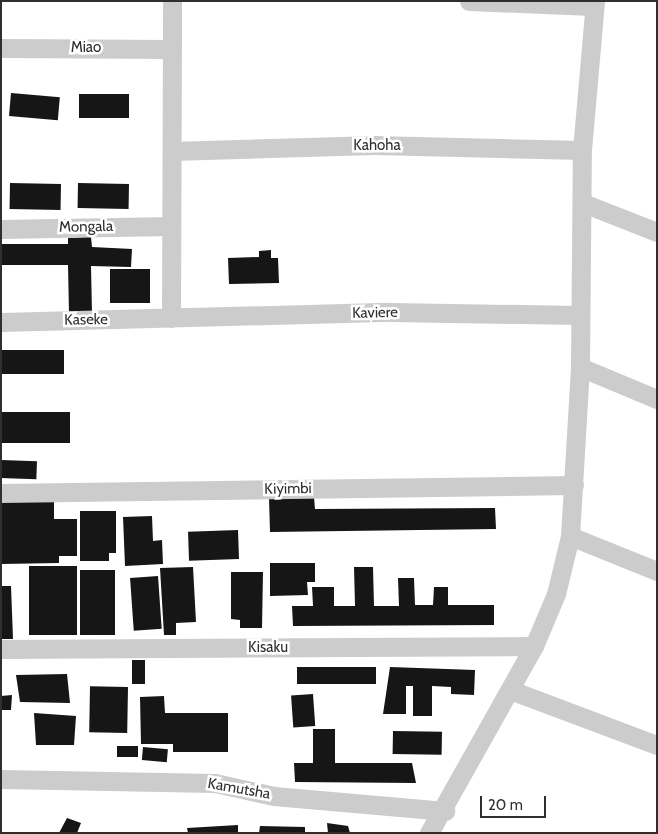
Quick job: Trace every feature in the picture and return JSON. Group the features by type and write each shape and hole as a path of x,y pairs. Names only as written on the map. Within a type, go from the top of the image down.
{"street":[{"path":"170,318 172,151 170,48 172,1"},
{"path":"434,832 513,691 556,594 570,536 580,367 582,150 593,4 469,1"},
{"name":"Miao","path":"1,48 170,48"},
{"name":"Kahoha","path":"172,151 374,145 582,150"},
{"path":"583,204 657,232"},
{"name":"Mongala","path":"1,229 171,226"},
{"name":"Kaviere","path":"170,318 389,312 580,315"},
{"name":"Kaseke","path":"1,322 170,318"},
{"path":"580,367 657,399"},
{"name":"Kiyimbi","path":"1,493 574,485"},
{"path":"570,536 657,571"},
{"name":"Kisaku","path":"1,649 534,646"},
{"path":"513,691 657,745"},
{"name":"Kamutsha","path":"1,779 215,783 274,796 445,811"}],"building":[{"path":"11,93 60,97 58,120 9,116"},
{"path":"79,94 129,94 129,118 79,118"},
{"path":"10,183 61,184 61,210 10,209"},
{"path":"78,183 129,184 129,209 78,208"},
{"path":"91,237 92,247 132,249 131,267 91,266 92,313 69,313 68,265 1,265 1,244 68,244 68,238"},
{"path":"271,250 271,258 278,258 279,283 229,284 228,258 259,257 259,251"},
{"path":"110,269 150,269 150,303 110,303"},
{"path":"1,350 64,350 64,374 1,374"},
{"path":"1,412 70,412 70,443 1,443"},
{"path":"1,460 37,461 36,479 1,478"},
{"path":"314,497 315,509 495,508 496,529 270,532 269,498"},
{"path":"54,501 54,519 77,519 77,556 59,556 59,563 1,564 1,502"},
{"path":"80,511 116,511 116,553 109,553 109,561 80,561"},
{"path":"152,516 153,541 162,540 163,564 125,566 123,517"},
{"path":"238,530 239,559 189,561 188,532"},
{"path":"270,563 315,563 315,582 307,582 308,595 270,596"},
{"path":"29,566 77,566 77,635 29,635"},
{"path":"193,567 196,622 176,623 176,635 164,635 160,568"},
{"path":"354,567 373,567 374,606 399,606 398,578 414,578 415,605 433,605 434,587 448,587 448,605 494,605 494,625 293,626 292,606 313,606 312,587 334,587 334,606 355,606"},
{"path":"80,570 115,570 115,635 80,635"},
{"path":"231,572 263,572 262,628 240,628 240,620 231,619"},
{"path":"158,576 162,629 134,631 130,578"},
{"path":"1,586 11,586 13,639 1,639"},
{"path":"132,660 145,660 145,684 132,684"},
{"path":"297,667 376,667 376,684 297,684"},
{"path":"390,667 475,670 474,695 451,694 451,687 432,686 432,716 413,716 413,686 406,686 406,714 383,714"},
{"path":"67,674 70,703 20,702 16,675"},
{"path":"90,686 128,687 127,733 89,732"},
{"path":"313,694 315,726 293,727 291,696"},
{"path":"12,695 11,710 1,710 1,696"},
{"path":"164,696 165,713 228,713 228,752 173,752 173,744 141,744 140,697"},
{"path":"34,713 76,716 74,745 36,745"},
{"path":"313,729 335,729 335,763 412,763 416,783 295,782 294,763 313,763"},
{"path":"393,731 442,732 442,755 393,754"},
{"path":"117,746 138,746 138,757 117,757"},
{"path":"143,747 168,749 167,762 142,760"},
{"path":"67,818 81,823 77,833 59,833"},
{"path":"327,823 348,826 350,833 328,833"},
{"path":"238,825 238,833 188,833 187,828"},
{"path":"260,826 305,827 305,833 259,833"}]}
